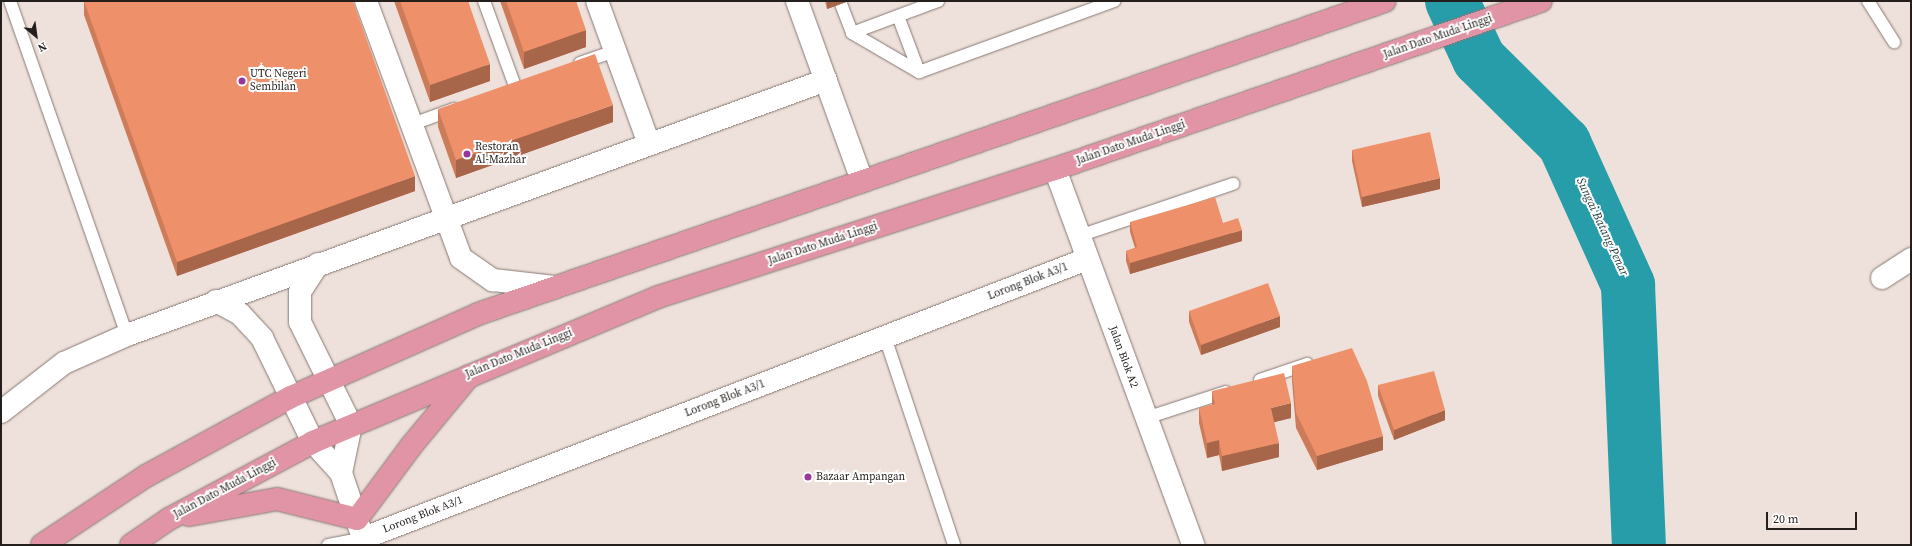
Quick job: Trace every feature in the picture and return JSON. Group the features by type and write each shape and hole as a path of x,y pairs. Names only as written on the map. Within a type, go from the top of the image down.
{"highway":[{"path":"42,545 146,476 291,397 478,314 1332,21 1386,1"},
{"name":"Jalan Dato Muda Linggi","path":"131,545 169,519 313,442 471,374 658,297 1055,169 1541,1"},
{"path":"169,519 277,499 362,534 412,445 471,374"}],"street":[{"path":"366,1 444,218 461,258 493,280 555,287"},
{"path":"597,1 649,144"},
{"path":"797,1 862,182"},
{"path":"1,412 64,363 127,335 216,301 826,80"},
{"name":"Jalan Blok A2","path":"1055,169 1193,545"},
{"name":"Lorong Blok A3/1","path":"362,534 885,337 1087,259"},
{"path":"1882,278 1911,259"},
{"path":"318,264 300,292 300,322 351,425 341,473"},
{"path":"216,301 240,314 262,338 313,442 341,473 362,534"}],"lane":[{"path":"10,1 127,335"},
{"path":"484,1 515,86"},
{"path":"852,33 938,1"},
{"path":"919,72 1114,1"},
{"path":"1868,1 1894,42"},
{"path":"841,4 852,33 919,72"},
{"path":"898,16 919,72"},
{"path":"565,68 615,51"},
{"path":"500,92 529,81"},
{"path":"410,125 462,106"},
{"path":"1079,236 1233,184"},
{"path":"885,337 954,545"},
{"path":"1146,418 1320,360"},
{"path":"328,545 362,534"}],"building":[{"name":"UTC Negeri Sembilan","path":"84,1 353,1 415,176 177,262"},
{"path":"400,1 468,1 490,64 430,85"},
{"path":"506,1 576,1 586,30 524,52"},
{"path":"595,54 613,105 456,160 438,109"},
{"path":"1430,132 1440,178 1362,197 1352,150"},
{"path":"1215,197 1223,223 1238,218 1242,230 1130,263 1126,251 1137,247 1130,222"},
{"path":"1268,283 1280,316 1201,345 1189,311"},
{"path":"1352,348 1367,381 1383,436 1317,456 1296,413 1292,366"},
{"path":"1434,371 1445,410 1394,430 1378,385"},
{"path":"1284,373 1291,403 1271,408 1279,443 1222,456 1219,440 1207,443 1199,408 1215,404 1212,391"}],"waterway":[{"name":"Sungai Batang Penar","path":"1452,1 1479,59 1564,143 1628,285 1639,545"}],"place":[{"name":"UTC Negeri Sembilan","path":"242,81"},
{"name":"Restoran Al-Mazhar","path":"467,154"},
{"name":"Bazaar Ampangan","path":"808,477"}]}
